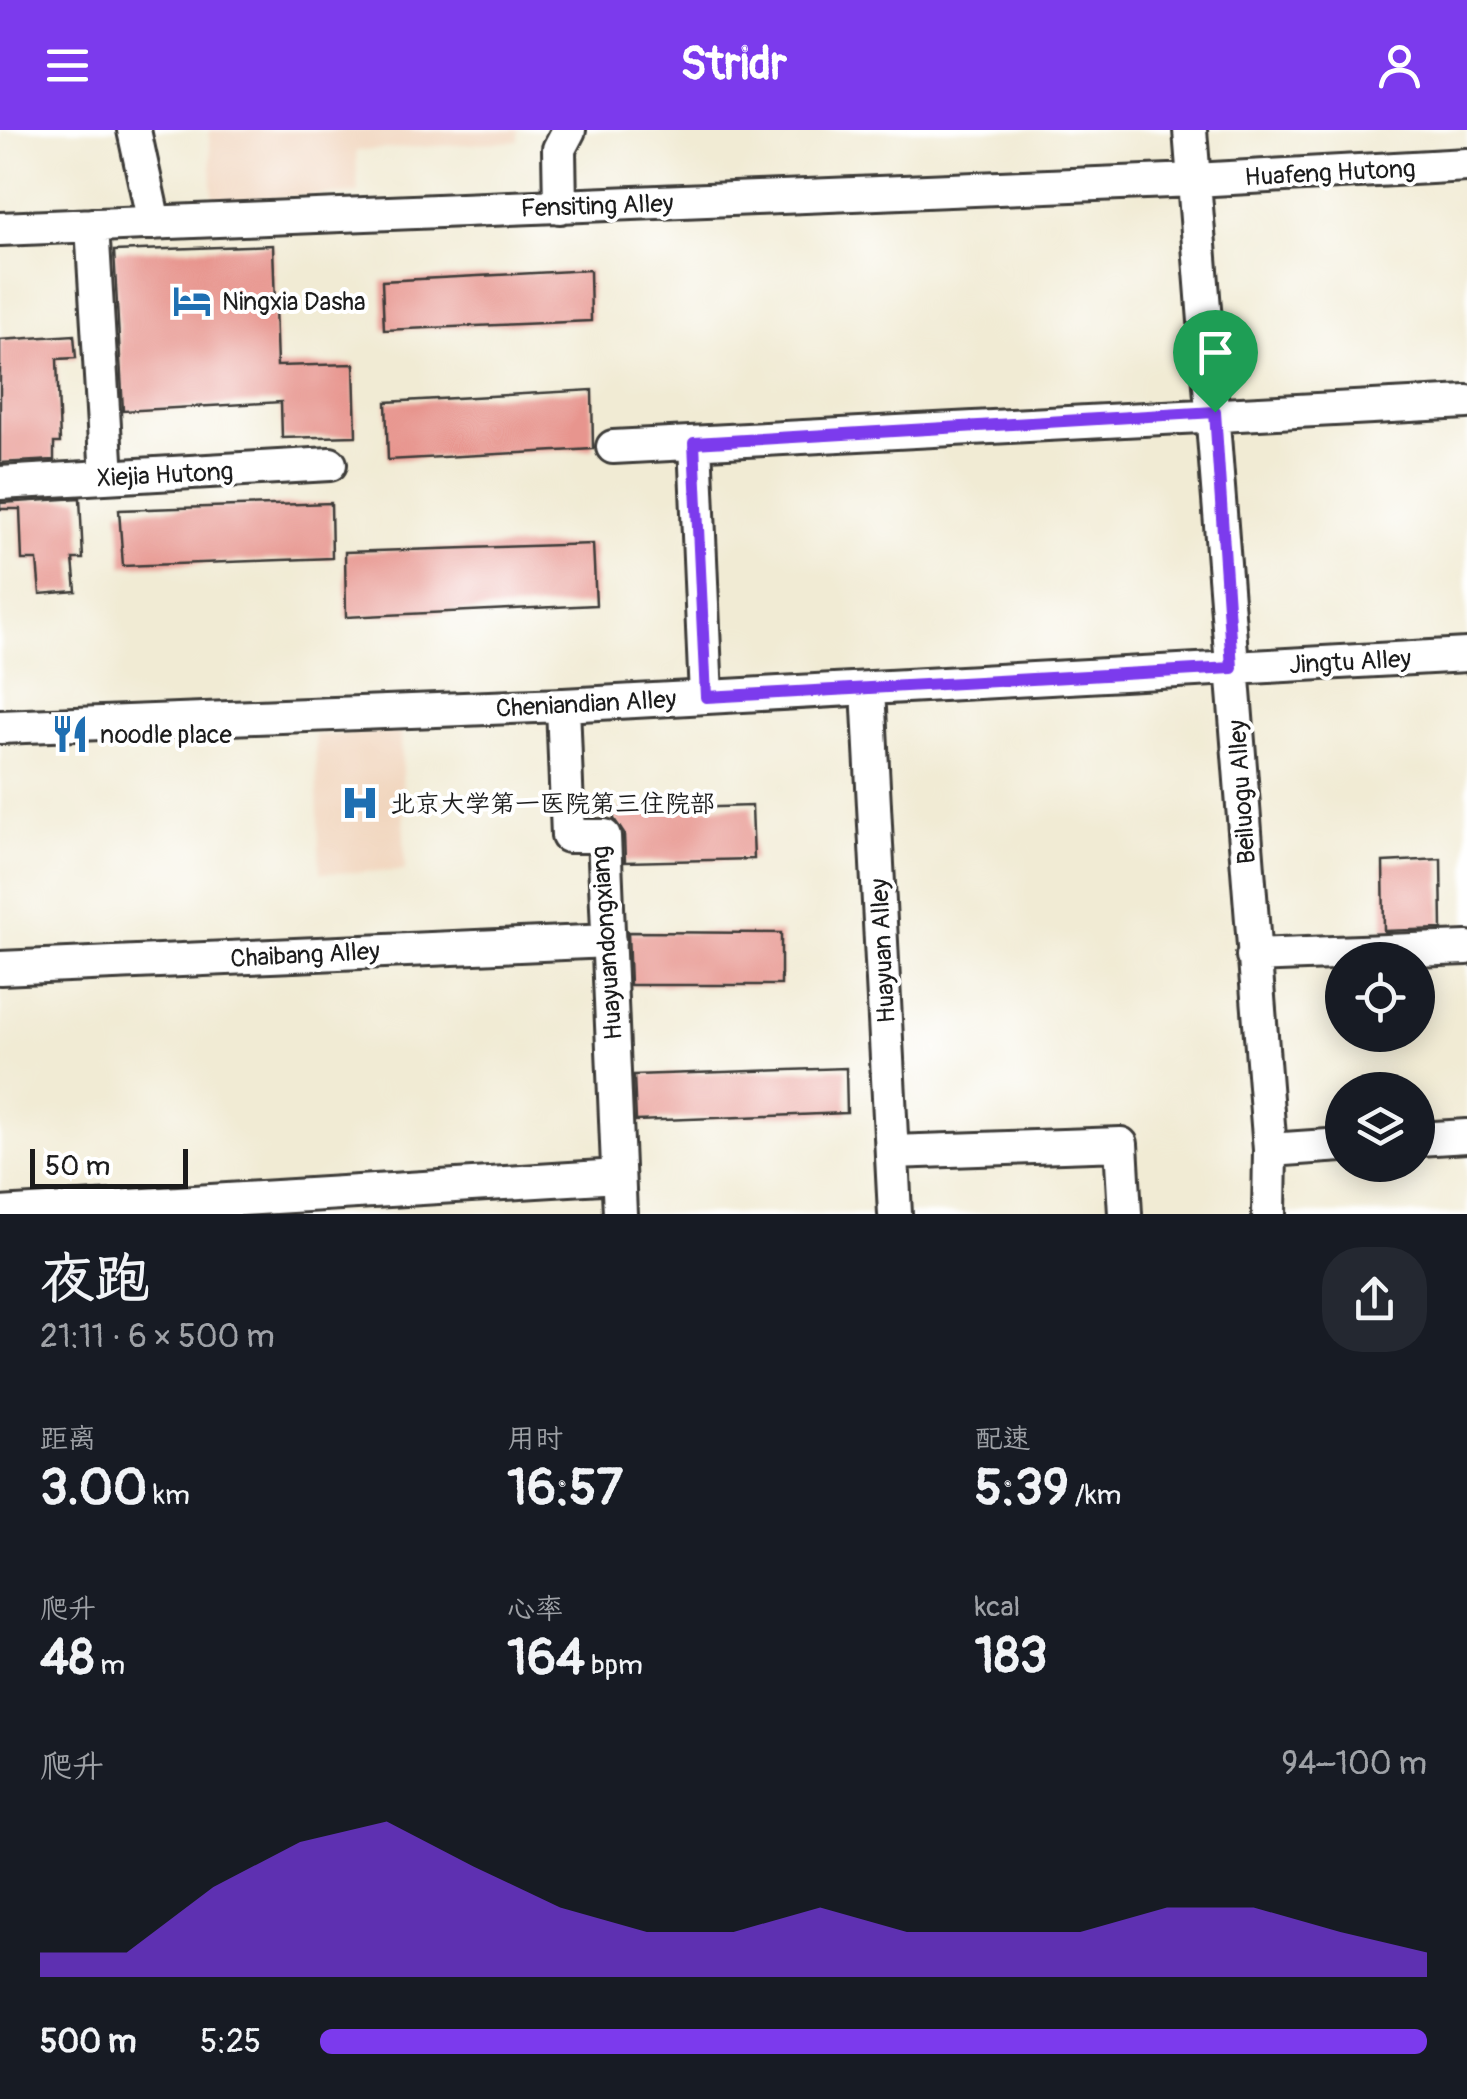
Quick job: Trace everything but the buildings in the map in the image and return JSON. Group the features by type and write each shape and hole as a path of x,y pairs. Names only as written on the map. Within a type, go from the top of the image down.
{"street":[{"path":"134,130 154,223"},
{"path":"560,207 559,149 569,130"},
{"name":"Beiluogu Alley","path":"1190,130 1270,1150 1269,1214"},
{"name":"Huafeng Hutong","path":"1194,180 1467,164"},
{"name":"Fensiting Alley","path":"0,229 1194,180"},
{"path":"92,225 107,477"},
{"path":"613,447 1215,412 1467,402"},
{"path":"694,443 706,697"},
{"name":"Xiejia Hutong","path":"0,483 330,464"},
{"name":"Jingtu Alley","path":"1232,668 1467,655"},
{"name":"Cheniandian Alley","path":"0,727 563,705 1232,668"},
{"name":"Huayuan Alley","path":"868,689 895,1214"},
{"name":"Huayuandongxiang","path":"563,705 568,836 604,836 620,1214"},
{"name":"Chaibang Alley","path":"0,968 609,940"},
{"path":"1253,956 1467,948"},
{"path":"1435,1138 1467,1136"},
{"path":"892,1152 1121,1144 1125,1214"},
{"path":"1270,1150 1325,1145"},
{"path":"0,1214 618,1176"}],"shaded area":[{"path":"209,130 518,130 518,141 356,151 358,193 213,202"},
{"name":"北京大学第一医院第三住院部","path":"401,731 405,871 320,873 315,735"}],"place":[{"name":"Ningxia Dasha","path":"192,301"},
{"name":"noodle place","path":"70,734"},
{"name":"北京大学第一医院第三住院部","path":"360,803"}],"route":[{"path":"1215,412 1232,668 706,697 694,443 1215,412"}]}
